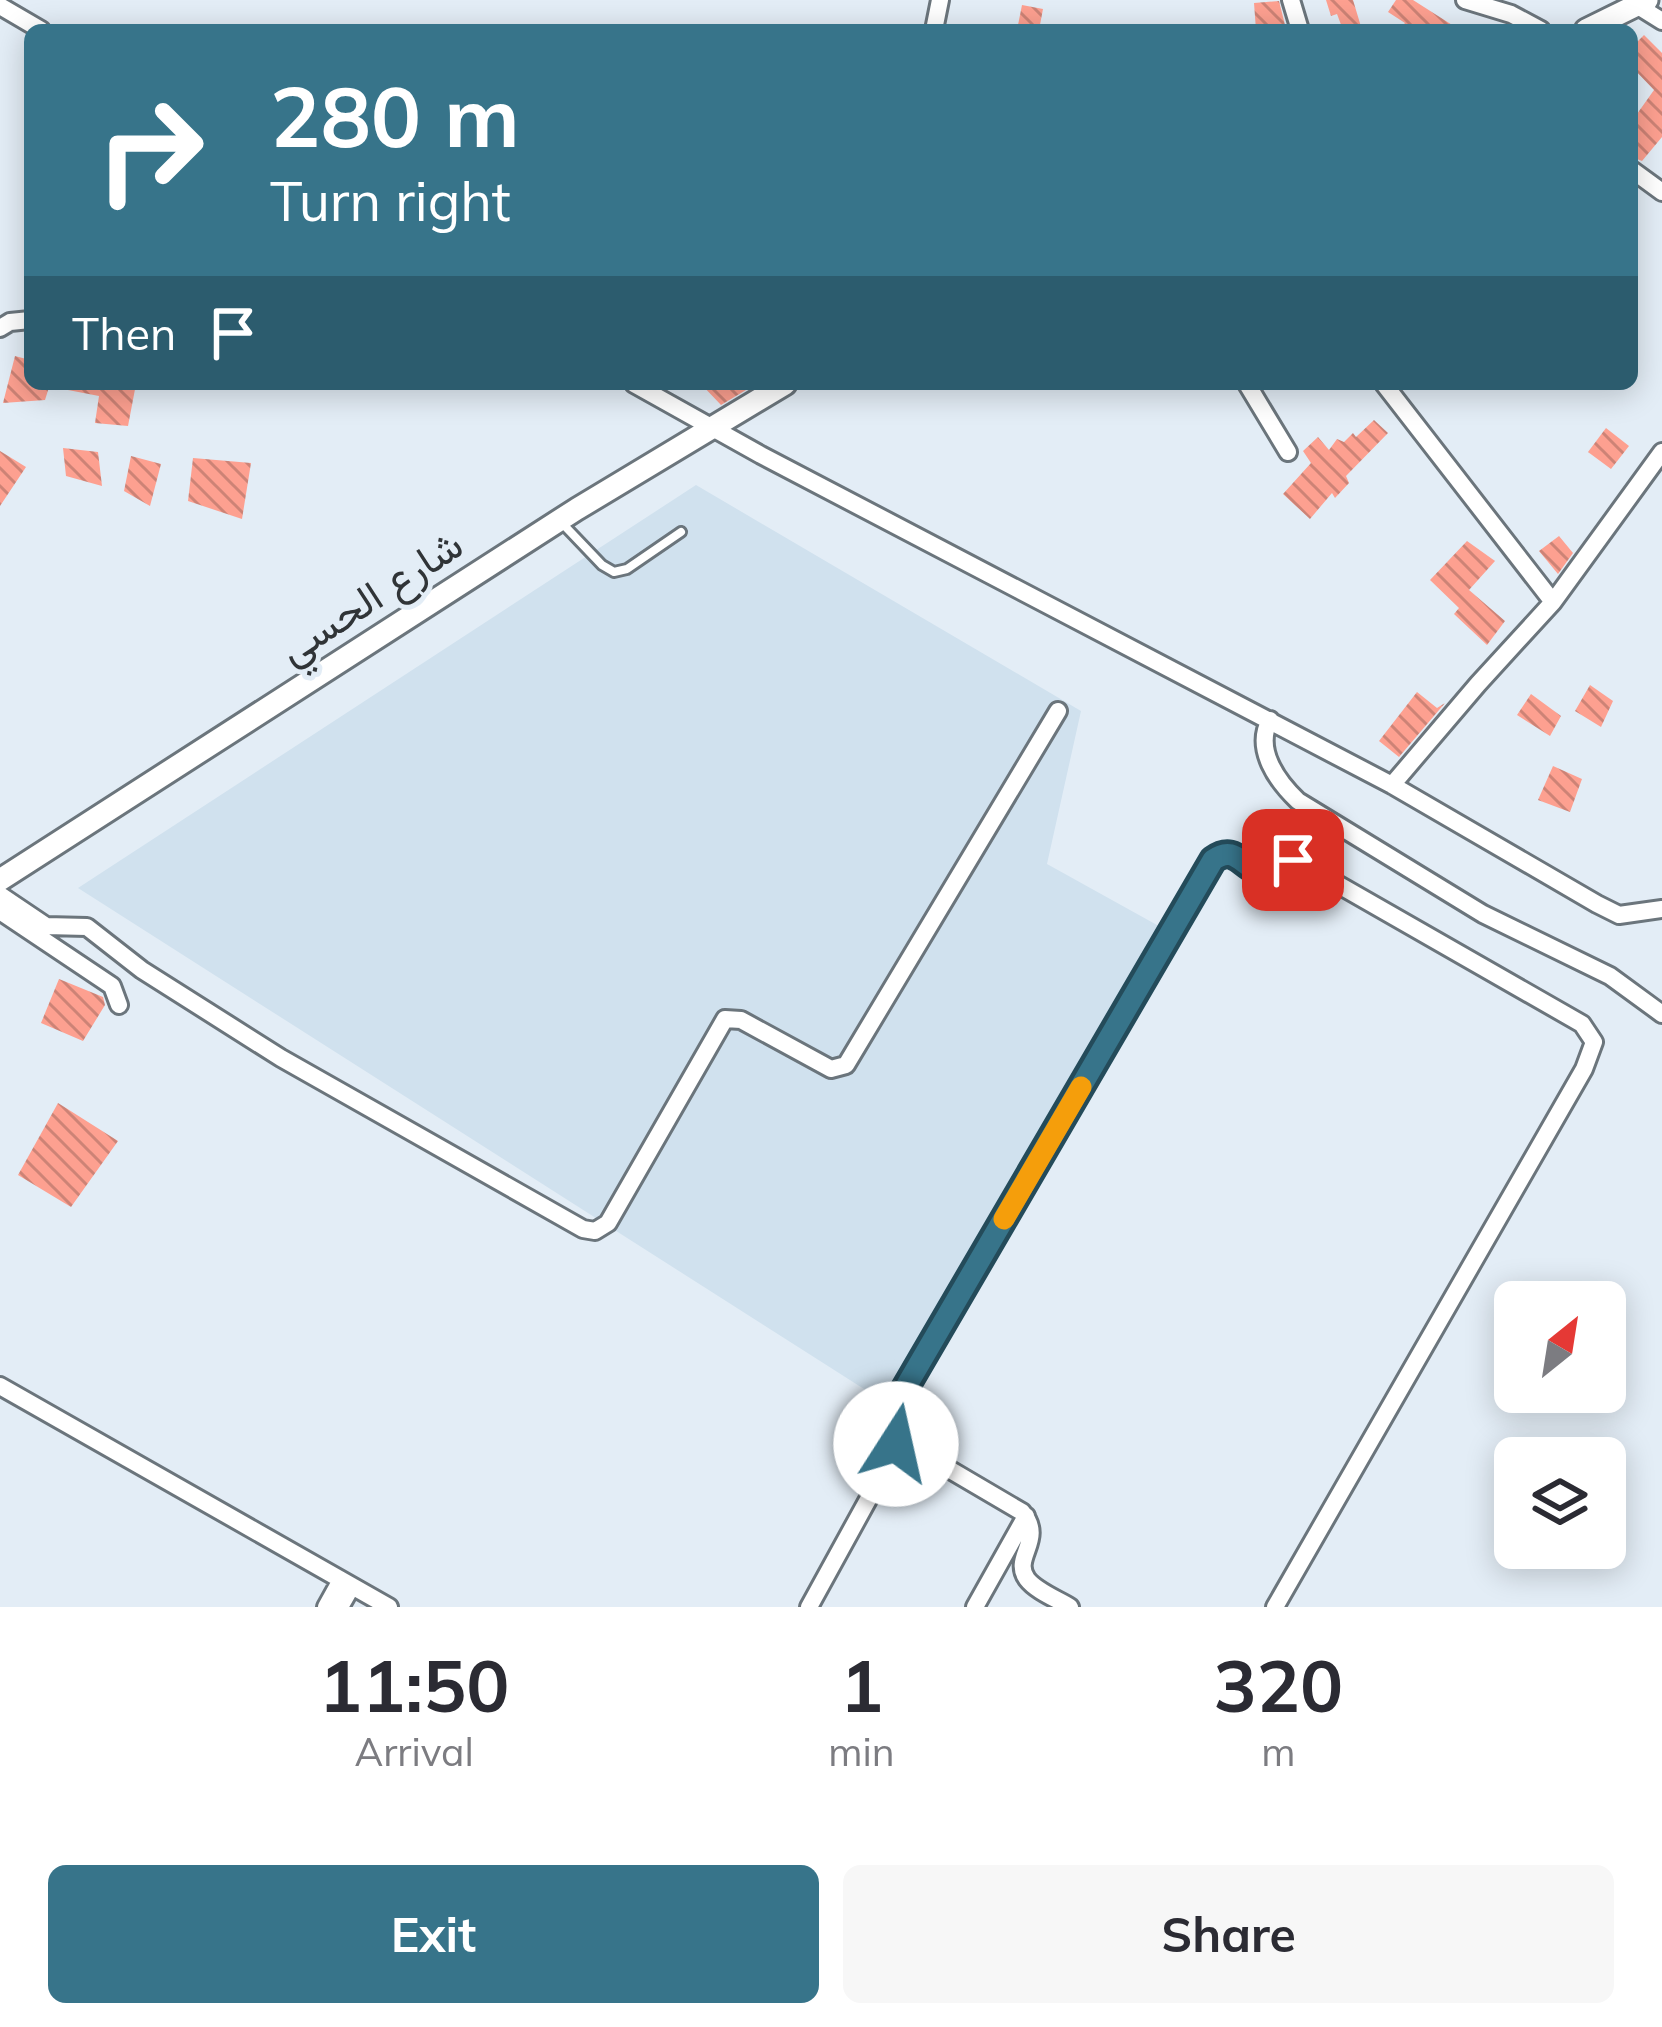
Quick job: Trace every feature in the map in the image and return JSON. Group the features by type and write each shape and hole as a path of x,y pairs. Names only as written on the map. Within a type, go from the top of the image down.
{"street":[{"path":"1465,0 1531,24"},
{"path":"1599,24 1643,3 1662,22"},
{"path":"0,5 31,24"},
{"path":"644,390 1392,785 1619,915 1662,909"},
{"name":"شارع الحسي","path":"0,880 560,520 775,390"},
{"path":"1251,390 1288,452"},
{"path":"1389,390 1553,602"},
{"path":"1392,785 1553,602 1661,456"},
{"path":"0,895 46,926 87,927 142,970 281,1058 583,1229 596,1231 608,1222 725,1019 741,1020 831,1070 846,1065 1058,711"},
{"path":"1270,720 1264,731 1267,756 1298,801 1484,914 1610,976 1662,1014"},
{"path":"808,1607 892,1456 897,1402 1213,860 1222,853 1270,872 1285,861 1297,861 1582,1024 1594,1042 1584,1069 1275,1607"},
{"path":"0,911 112,986 119,1005"},
{"path":"0,1386 389,1607"},
{"path":"896,1438 1027,1516 1032,1535 1024,1574 1033,1585 1070,1607"},
{"path":"975,1607 1027,1516"},
{"path":"326,1607 347,1583"},
{"path":"340,1607 347,1583"}],"lane":[{"path":"560,520 614,572 681,532"}],"shaded area":[{"path":"696,485 1081,711 1047,864 1175,935 886,1403 78,888"}],"building":[{"path":"1326,0 1353,0 1360,24 1341,24 1337,14 1331,16"},
{"path":"1396,0 1413,0 1451,24 1404,24 1388,12"},
{"path":"1279,1 1285,24 1256,24 1254,3"},
{"path":"1022,5 1043,9 1040,24 1018,24"},
{"path":"1644,35 1662,53 1662,137 1642,161 1638,159 1638,113 1654,90 1638,73 1638,41"},
{"path":"15,356 24,358 24,390 48,390 45,400 3,403"},
{"path":"68,390 135,390 128,426 95,423 99,396"},
{"path":"707,390 746,390 721,405"},
{"path":"1374,420 1388,433 1346,476 1349,483 1335,498 1332,493 1310,519 1283,494 1311,463 1303,451 1318,437 1329,450 1337,439 1344,442 1353,433 1356,437"},
{"path":"1606,428 1629,446 1611,469 1588,452"},
{"path":"63,448 98,452 102,486 66,476"},
{"path":"0,451 26,467 0,506"},
{"path":"131,456 161,464 150,506 124,491"},
{"path":"193,458 251,463 242,519 188,501"},
{"path":"1559,536 1573,553 1558,574 1539,551"},
{"path":"1467,541 1495,561 1469,590 1505,621 1487,645 1454,614 1459,608 1430,580"},
{"path":"1590,685 1613,701 1601,727 1575,711"},
{"path":"1417,692 1437,708 1445,703 1399,757 1379,741"},
{"path":"1531,694 1561,716 1550,736 1517,715"},
{"path":"1553,766 1582,779 1570,812 1538,800"},
{"path":"59,979 103,997 105,1005 83,1041 41,1023"},
{"path":"58,1103 118,1141 71,1207 18,1175"}],"slow traffic":[{"path":"1004,1219 1081,1087"}],"route":[{"path":"896,1444 897,1402 1213,860 1222,853 1233,854 1263,872 1293,860"}]}
